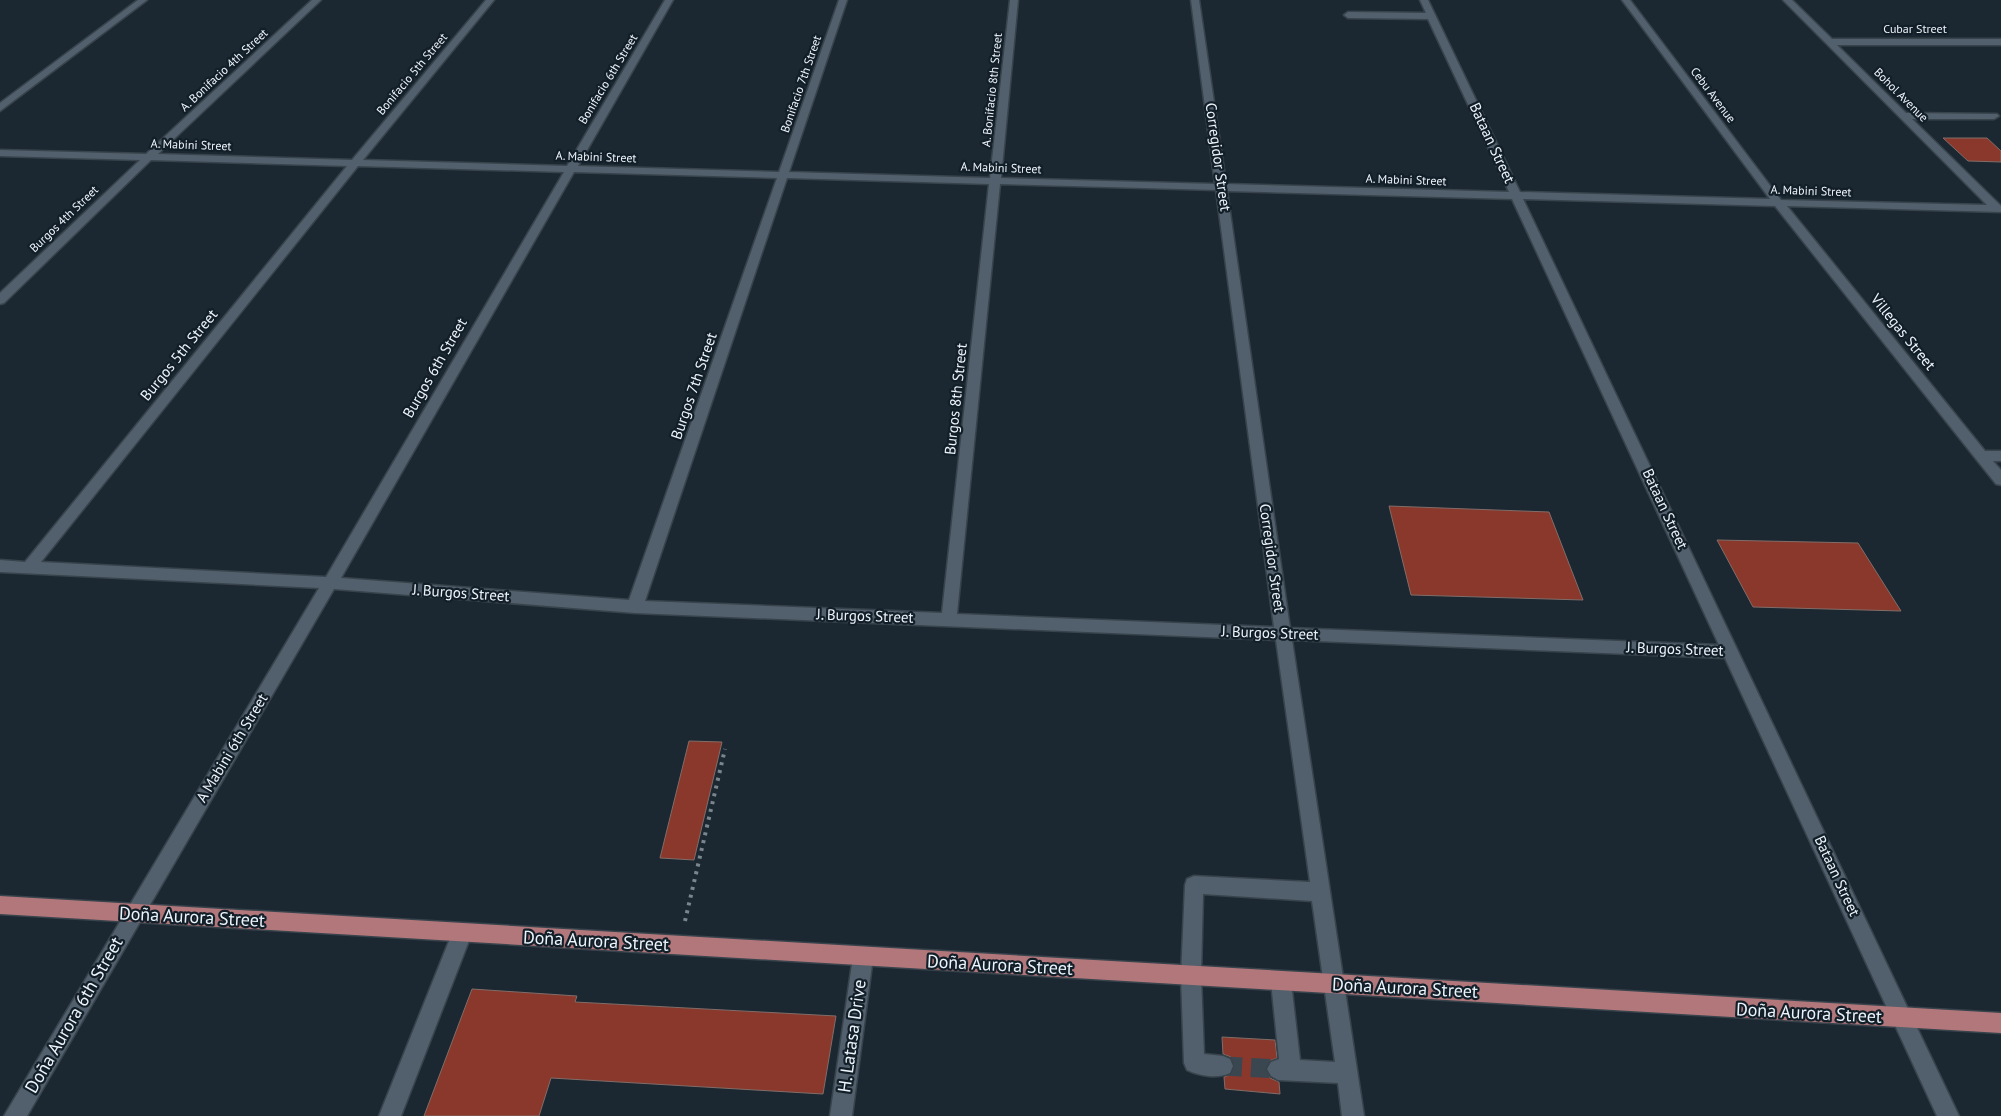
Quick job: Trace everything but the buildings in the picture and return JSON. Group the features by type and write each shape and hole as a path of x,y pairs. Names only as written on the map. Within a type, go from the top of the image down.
{"main road":[{"name":"Doña Aurora Street","path":"0,905 2001,1023"}],"street":[{"path":"0,108 143,0"},
{"name":"A. Bonifacio 4th Street","path":"148,158 317,0"},
{"name":"Bonifacio 5th Street","path":"354,164 490,0"},
{"name":"Bonifacio 6th Street","path":"568,170 669,0"},
{"name":"Bonifacio 7th Street","path":"783,176 843,0"},
{"name":"A. Bonifacio 8th Street","path":"995,182 1014,0"},
{"name":"Corregidor Street","path":"1195,0 1282,634 1352,1116"},
{"name":"Bataan Street","path":"1424,0 1904,1018 1948,1116"},
{"name":"Cebu Avenue","path":"1626,0 1779,204"},
{"name":"Bohol Avenue","path":"1787,0 1999,209"},
{"path":"1348,15 1432,16"},
{"name":"Cubar Street","path":"1829,42 2001,42"},
{"path":"1905,116 1994,116"},
{"name":"A. Mabini Street","path":"0,154 1999,209"},
{"name":"Burgos 4th Street","path":"0,300 148,158"},
{"name":"Burgos 5th Street","path":"29,567 354,164"},
{"name":"Burgos 6th Street","path":"330,583 568,170"},
{"name":"Burgos 7th Street","path":"636,607 783,176"},
{"name":"Burgos 8th Street","path":"949,620 995,182"},
{"name":"Villegas Street","path":"1779,204 2001,480"},
{"path":"1982,456 2001,456"},
{"name":"J. Burgos Street","path":"0,566 330,583 636,607 1732,652"},
{"name":"A Mabini 6th Street","path":"133,913 330,583"},
{"path":"1223,1066 1194,1064 1191,976 1194,885 1320,892"},
{"name":"Doña Aurora 6th Street","path":"15,1116 133,913"},
{"path":"390,1116 462,933"},
{"name":"H. Latasa Drive","path":"841,1116 863,957"},
{"path":"1281,982 1285,1069 1346,1072"}],"path":[{"path":"679,946 726,749"}],"tunnel":[{"path":"1223,1066 1278,1069"}]}
